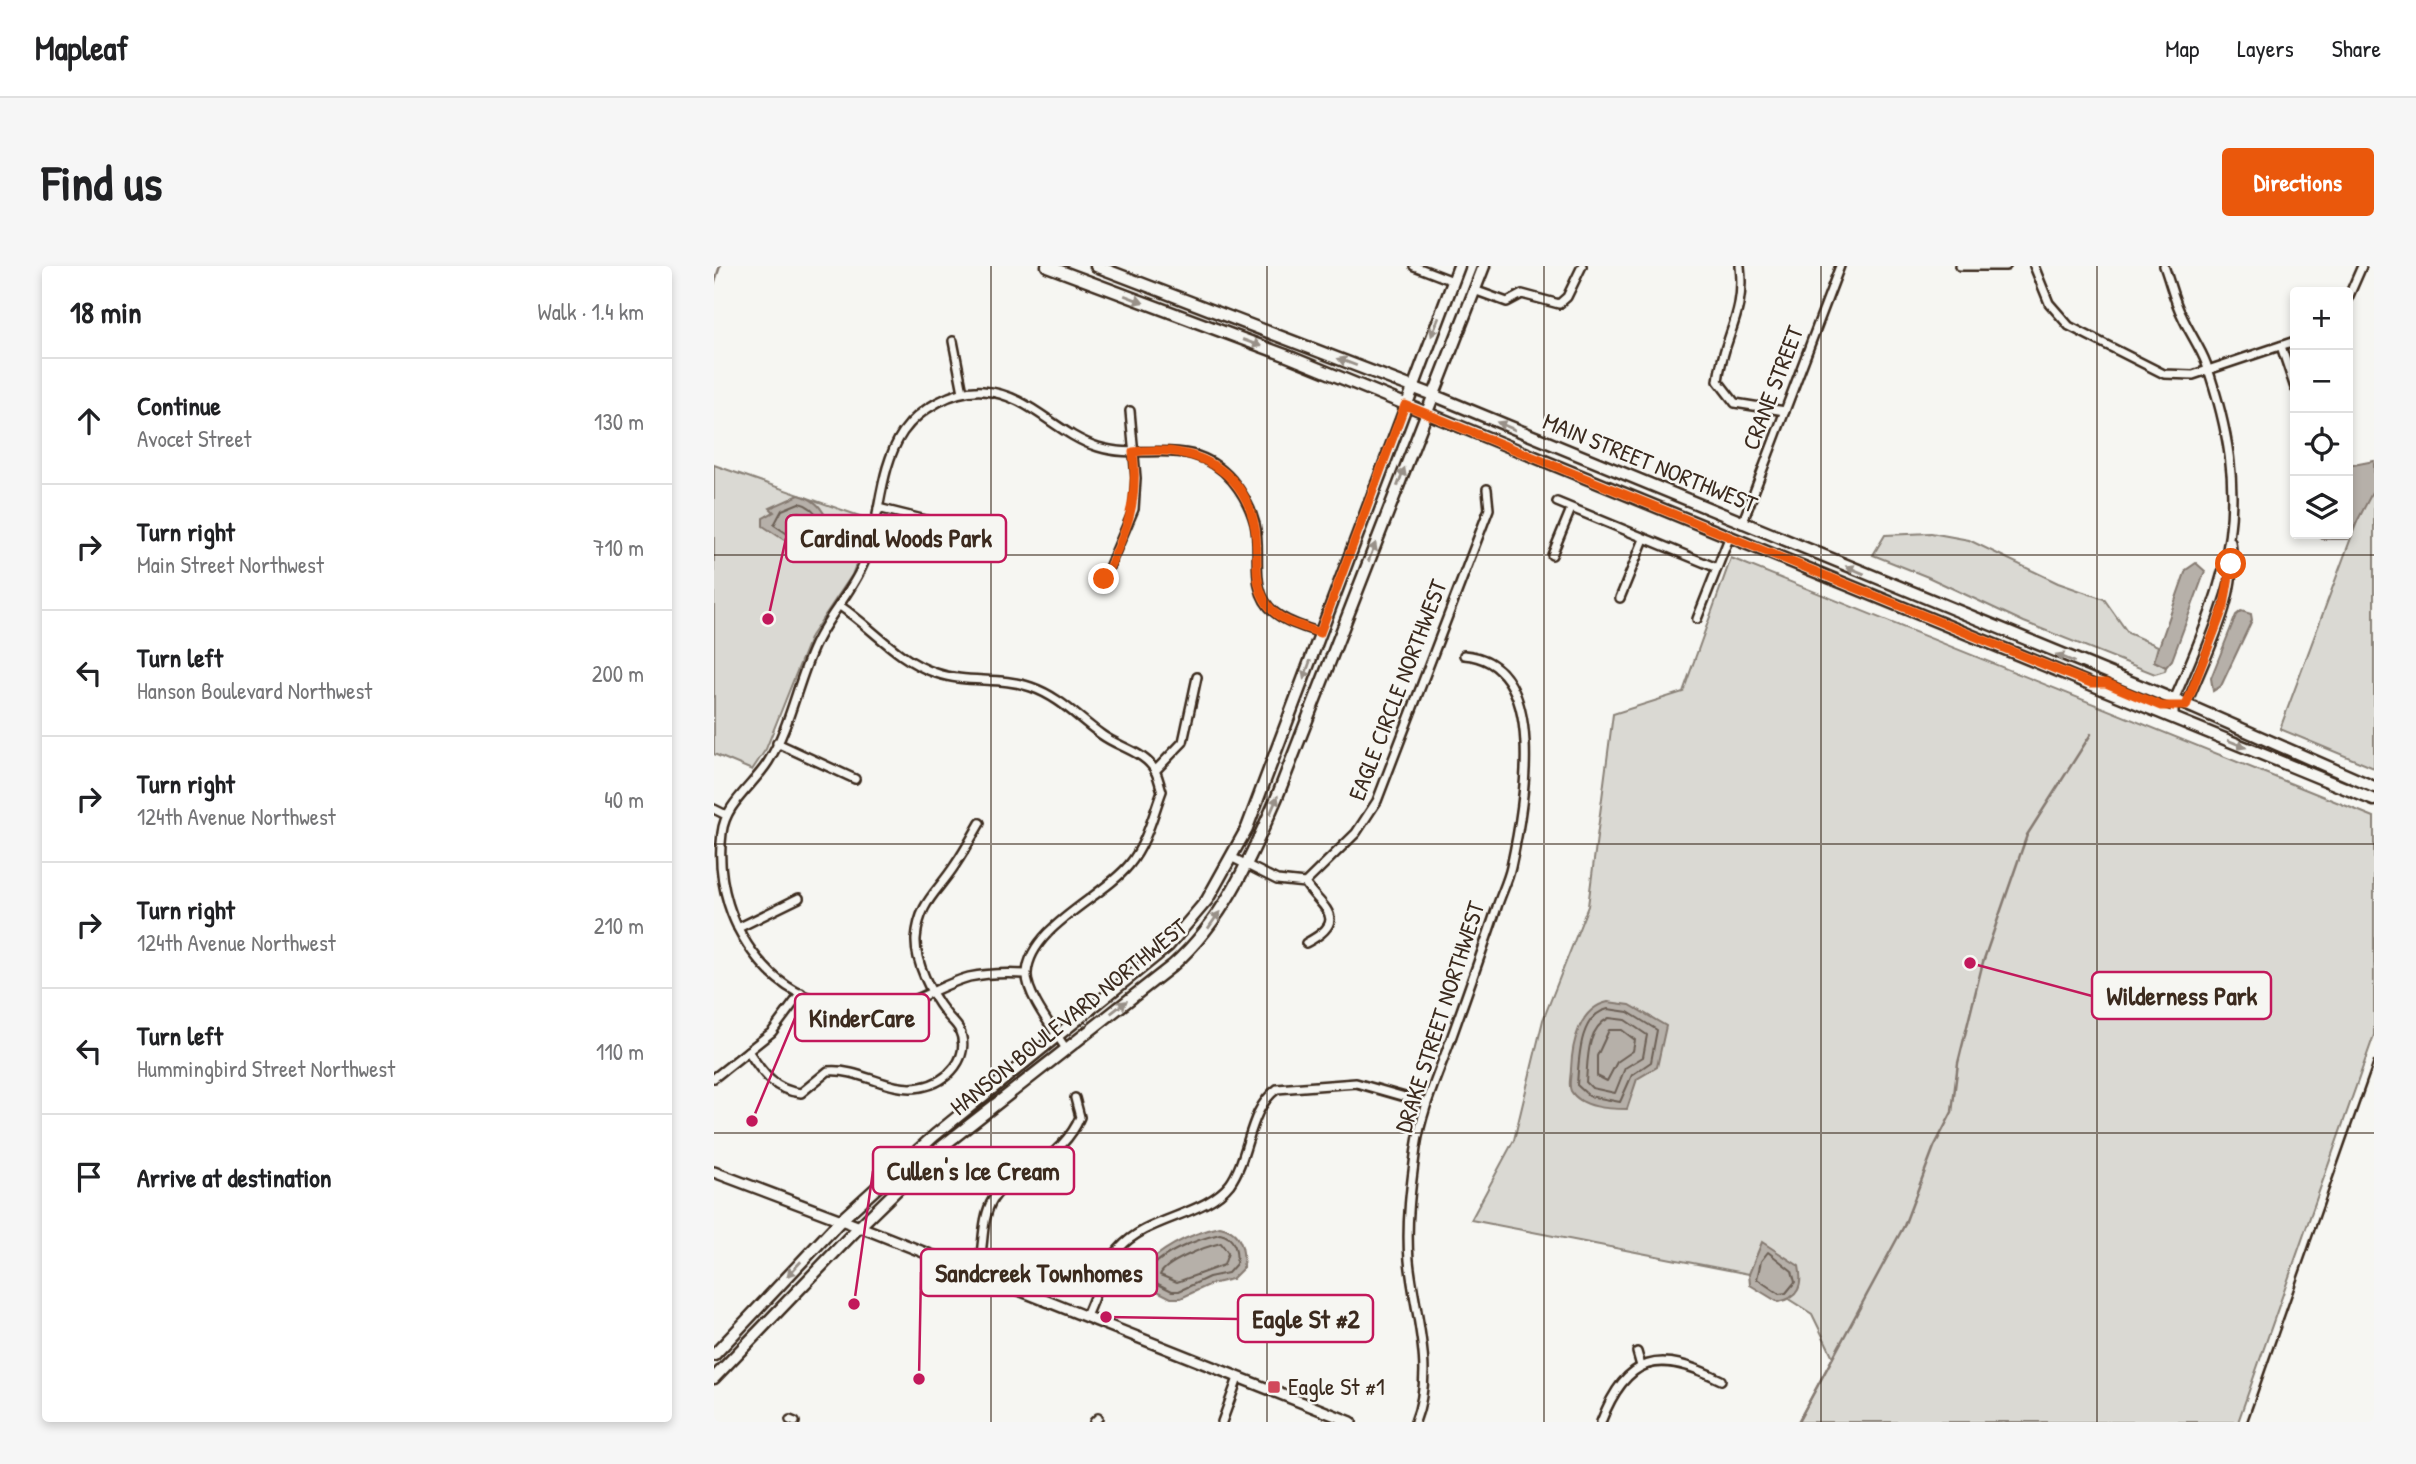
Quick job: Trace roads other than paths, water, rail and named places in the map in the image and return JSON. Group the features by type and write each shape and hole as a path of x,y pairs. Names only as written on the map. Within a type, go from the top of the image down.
{"main road":[{"name":"MAIN STREET NORTHWEST","path":"1047,266 1285,355 2374,800"},
{"name":"MAIN STREET NORTHWEST","path":"1096,266 1433,395 2374,786"},
{"name":"HANSON BOULEVARD NORTHWEST","path":"714,1355 841,1220 935,1135 1168,946 1198,913 1233,858 1275,758 1411,387 1459,266"},
{"name":"HANSON BOULEVARD NORTHWEST","path":"714,1378 859,1227 939,1149 1192,949 1220,913 1246,867 1277,797 1484,266"},
{"name":"MAIN STREET NORTHWEST","path":"2091,683 2106,683 2161,706 2174,703"}],"street":[{"path":"1414,266 1453,281"},
{"path":"1474,290 1507,302 1522,295 1559,304 1567,298 1582,266"},
{"path":"1740,266 1741,306 1720,366 1718,381 1735,403 1785,411"},
{"name":"CRANE STREET","path":"1742,524 1840,266"},
{"path":"1960,266 2006,266"},
{"path":"2034,266 2049,303 2078,332 2164,374 2183,377 2208,371 2290,343"},
{"path":"2164,266 2180,313 2208,371 2230,458 2233,500 2232,553 2227,597 2186,706"},
{"path":"2352,287 2361,266"},
{"path":"953,341 963,392"},
{"path":"2281,346 2290,373"},
{"path":"1027,974 981,975 933,990 918,999 870,1008 834,1004 801,993 765,968 738,928 723,889 720,860 726,815 770,760 813,647 868,554 890,461 904,432 938,402 963,392 984,391 1011,397 1077,439 1100,448 1133,452 1180,450 1209,461 1232,479 1255,526 1256,576 1261,595 1273,611 1320,633"},
{"path":"1104,579 1133,509 1136,478 1130,411"},
{"name":"EAGLE CIRCLE NORTHWEST","path":"1305,883 1356,833 1377,801 1489,509 1487,489"},
{"path":"1556,502 1717,568"},
{"path":"878,508 934,522 970,541"},
{"path":"1552,555 1571,509"},
{"path":"1697,619 1729,538"},
{"path":"1620,598 1644,539"},
{"path":"2174,718 2174,703 2206,628 2231,542"},
{"path":"839,606 860,619 894,651 936,674 962,679 1006,681 1053,696 1102,735 1146,760 1155,771 1162,791 1129,865 1105,888 1046,934 1034,952 1027,974 1040,1008 1066,1049"},
{"name":"DRAKE STREET NORTHWEST","path":"1415,1422 1424,1363 1409,1264 1409,1217 1417,1145 1426,1103 1510,870 1523,791 1525,760 1521,704 1506,677 1490,665 1464,655"},
{"path":"1155,771 1182,742 1197,677"},
{"path":"777,743 855,779"},
{"path":"714,809 726,815"},
{"path":"748,1051 765,1077 790,1092 801,1093 828,1071 840,1070 898,1087 931,1084 957,1066 962,1046 959,1028 943,1010 918,960 916,939 923,906 955,866 980,823"},
{"path":"1233,858 1246,867 1277,880 1305,883 1328,906 1325,930 1306,943"},
{"path":"738,928 799,898"},
{"path":"714,1078 772,1032 801,993"},
{"path":"1086,1316 1109,1264 1126,1241 1209,1200 1231,1183 1261,1108 1277,1089 1356,1083 1426,1103"},
{"path":"976,1273 993,1198 1007,1184 1036,1167 1058,1148 1080,1117 1075,1098"},
{"path":"714,1172 1350,1422"},
{"path":"1637,1352 1641,1366"},
{"path":"1601,1422 1621,1381 1641,1366 1654,1361 1682,1362 1721,1380"},
{"path":"1222,1422 1238,1378"}],"water":[{"path":"2374,461 2374,489 2353,529 2353,476 2353,465"},
{"path":"799,495 816,503 826,517 830,553 804,553 763,526 763,518 774,512 770,508"},
{"path":"2196,563 2205,571 2172,660 2166,667 2154,661 2186,570"},
{"path":"2241,611 2251,614 2252,620 2221,686 2213,691 2211,678 2236,615"},
{"path":"1608,1002 1630,1005 1666,1026 1657,1067 1637,1079 1627,1109 1589,1104 1576,1097 1570,1089 1573,1049 1579,1028 1590,1011"},
{"path":"1220,1227 1233,1232 1242,1248 1243,1268 1232,1279 1211,1284 1181,1298 1171,1298 1137,1281 1137,1273 1164,1250 1197,1234"},
{"path":"1762,1242 1799,1266 1800,1285 1791,1298 1778,1302 1750,1285 1749,1274"}],"waterway":[{"path":"714,284 720,266"},
{"path":"1798,1422 1904,1226 1934,1147 1952,1112 1958,1063 1983,962 2027,835 2091,734"}],"railway":[{"path":"2247,1422 2374,1061"}],"place":[{"name":"Cardinal Woods Park","path":"768,619"},
{"name":"Wilderness Park","path":"1970,963"},
{"name":"KinderCare","path":"752,1121"},
{"name":"Cullen's Ice Cream","path":"854,1304"},
{"name":"Eagle St #2","path":"1106,1317"},
{"name":"Sandcreek Townhomes","path":"919,1379"},
{"name":"Eagle St #1","path":"1274,1387"}]}
